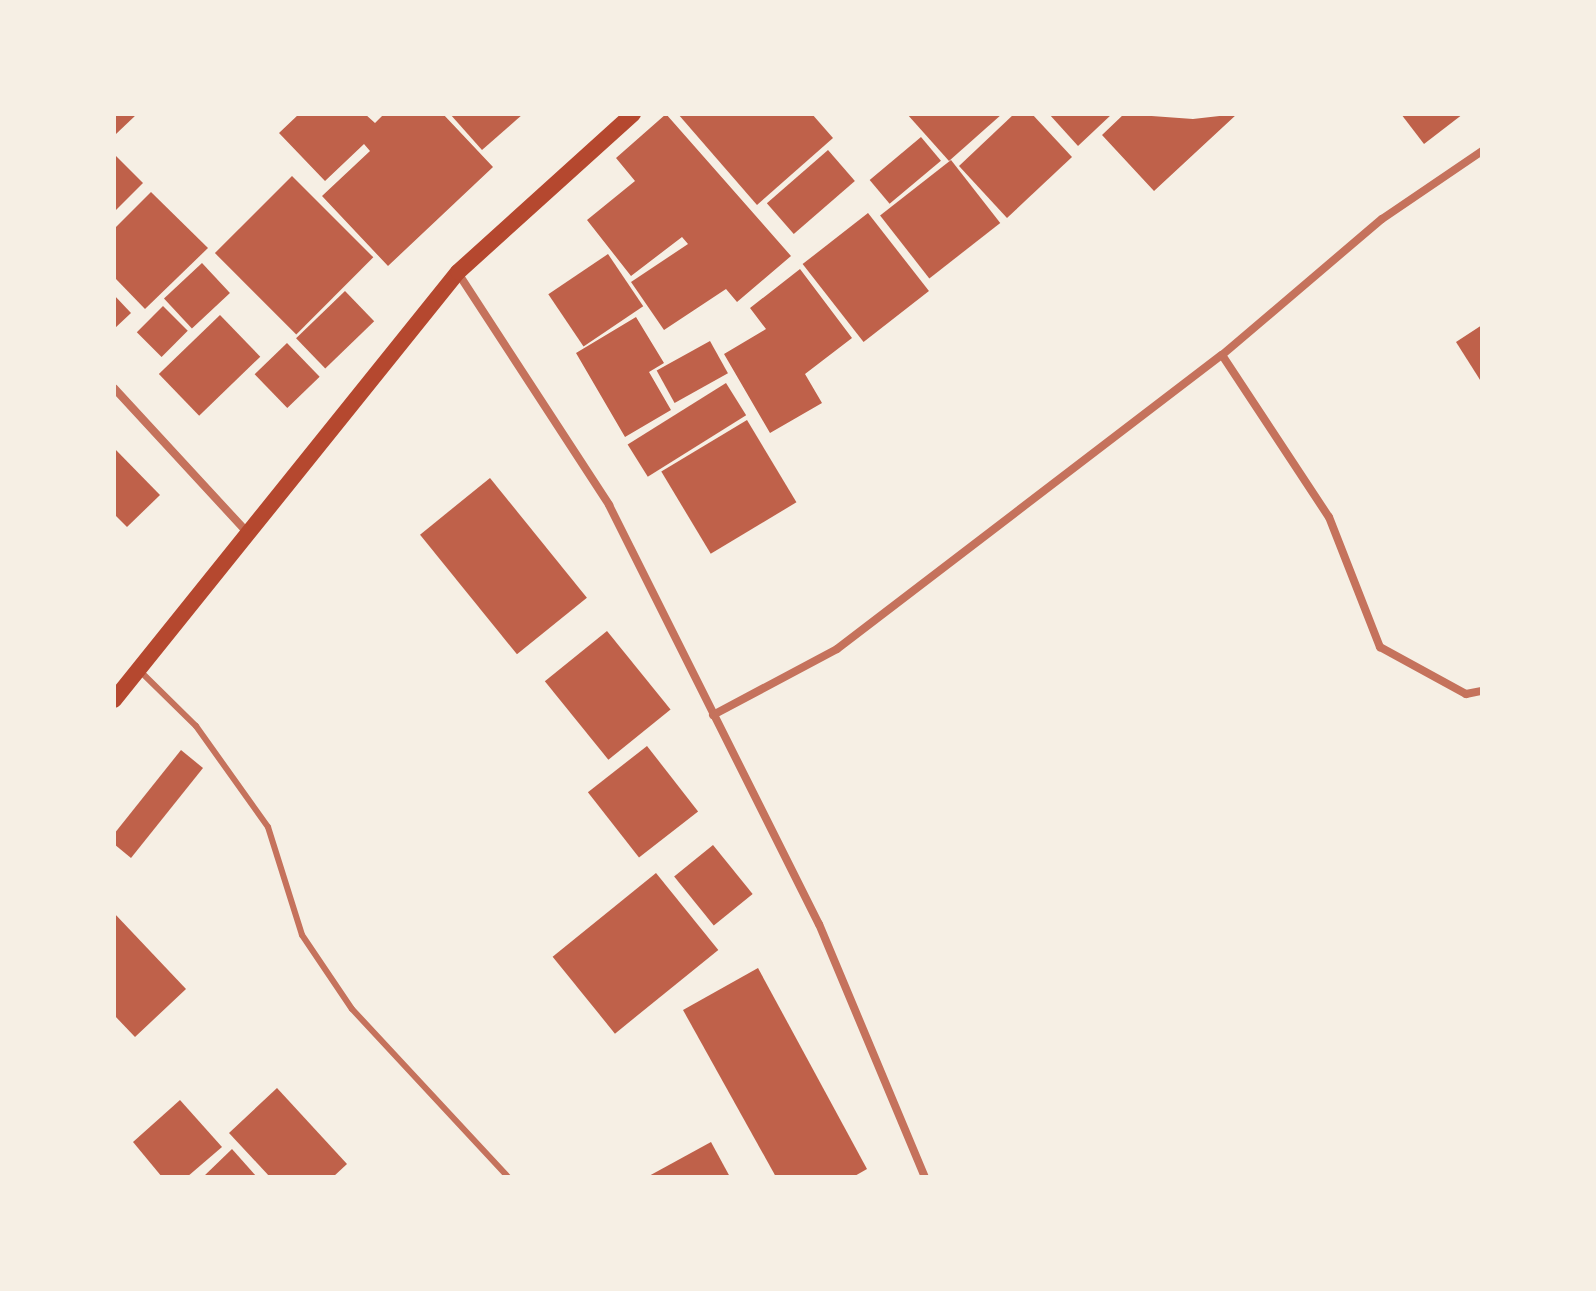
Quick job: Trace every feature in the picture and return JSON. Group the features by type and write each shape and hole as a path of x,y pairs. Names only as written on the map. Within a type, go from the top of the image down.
{"main road":[{"path":"114,700 251,537 458,272 633,114"}],"street":[{"path":"713,715 837,649 1222,355 1382,219 1482,151"},
{"path":"458,272 609,505 819,924 925,1177"},
{"path":"1222,355 1329,517 1380,647 1466,694 1482,691"},
{"path":"114,388 251,537"}],"lane":[{"path":"138,669 196,726 268,827 302,935 352,1009 508,1177"}],"building":[{"path":"114,114 137,114 116,134"},
{"path":"299,114 365,114 375,123 384,114 443,114 493,167 388,266 322,196 370,151 364,144 325,181 279,133"},
{"path":"450,114 523,114 482,150"},
{"path":"666,114 791,256 737,302 726,289 664,330 631,282 688,244 682,237 631,276 587,220 635,181 616,158"},
{"path":"678,114 812,114 833,138 757,205"},
{"path":"907,114 1002,114 949,161"},
{"path":"1014,114 1032,114 1072,157 1007,218 959,166"},
{"path":"1049,114 1112,114 1078,146"},
{"path":"1124,114 1193,119 1237,114 1154,191 1102,135"},
{"path":"1401,114 1463,114 1424,144"},
{"path":"921,137 941,161 890,204 870,180"},
{"path":"828,150 855,181 794,234 767,203"},
{"path":"114,154 143,183 114,212"},
{"path":"951,160 1000,223 929,278 880,215"},
{"path":"292,176 373,257 296,334 215,253"},
{"path":"151,192 208,248 145,309 114,277 114,229"},
{"path":"868,213 929,291 864,342 803,264"},
{"path":"608,254 643,306 584,346 548,294"},
{"path":"202,263 230,293 192,328 164,298"},
{"path":"800,269 852,338 805,374 822,403 770,433 724,354 766,329 750,308"},
{"path":"345,291 374,321 325,368 296,338"},
{"path":"114,295 131,313 114,329"},
{"path":"163,306 188,331 162,357 137,332"},
{"path":"220,315 260,357 199,416 159,374"},
{"path":"636,317 664,363 649,372 671,410 625,437 576,353"},
{"path":"1482,325 1482,383 1456,342"},
{"path":"710,341 728,373 675,403 657,371"},
{"path":"287,343 320,377 287,408 255,374"},
{"path":"726,383 746,415 648,477 628,444"},
{"path":"747,420 796,502 711,554 661,472"},
{"path":"114,448 160,495 127,527 114,514"},
{"path":"490,478 587,598 517,654 420,535"},
{"path":"607,631 671,709 608,760 545,681"},
{"path":"647,746 698,811 639,858 588,792"},
{"path":"181,750 203,768 131,858 114,844 114,834"},
{"path":"713,845 753,894 714,925 674,876"},
{"path":"656,873 718,950 615,1034 553,957"},
{"path":"114,913 186,989 135,1037 114,1015"},
{"path":"758,968 867,1169 853,1177 776,1177 683,1010"},
{"path":"277,1088 347,1164 333,1177 270,1177 229,1133"},
{"path":"180,1100 222,1147 187,1177 162,1177 133,1142"},
{"path":"711,1142 730,1177 647,1177"},
{"path":"232,1149 257,1177 203,1177"}]}
